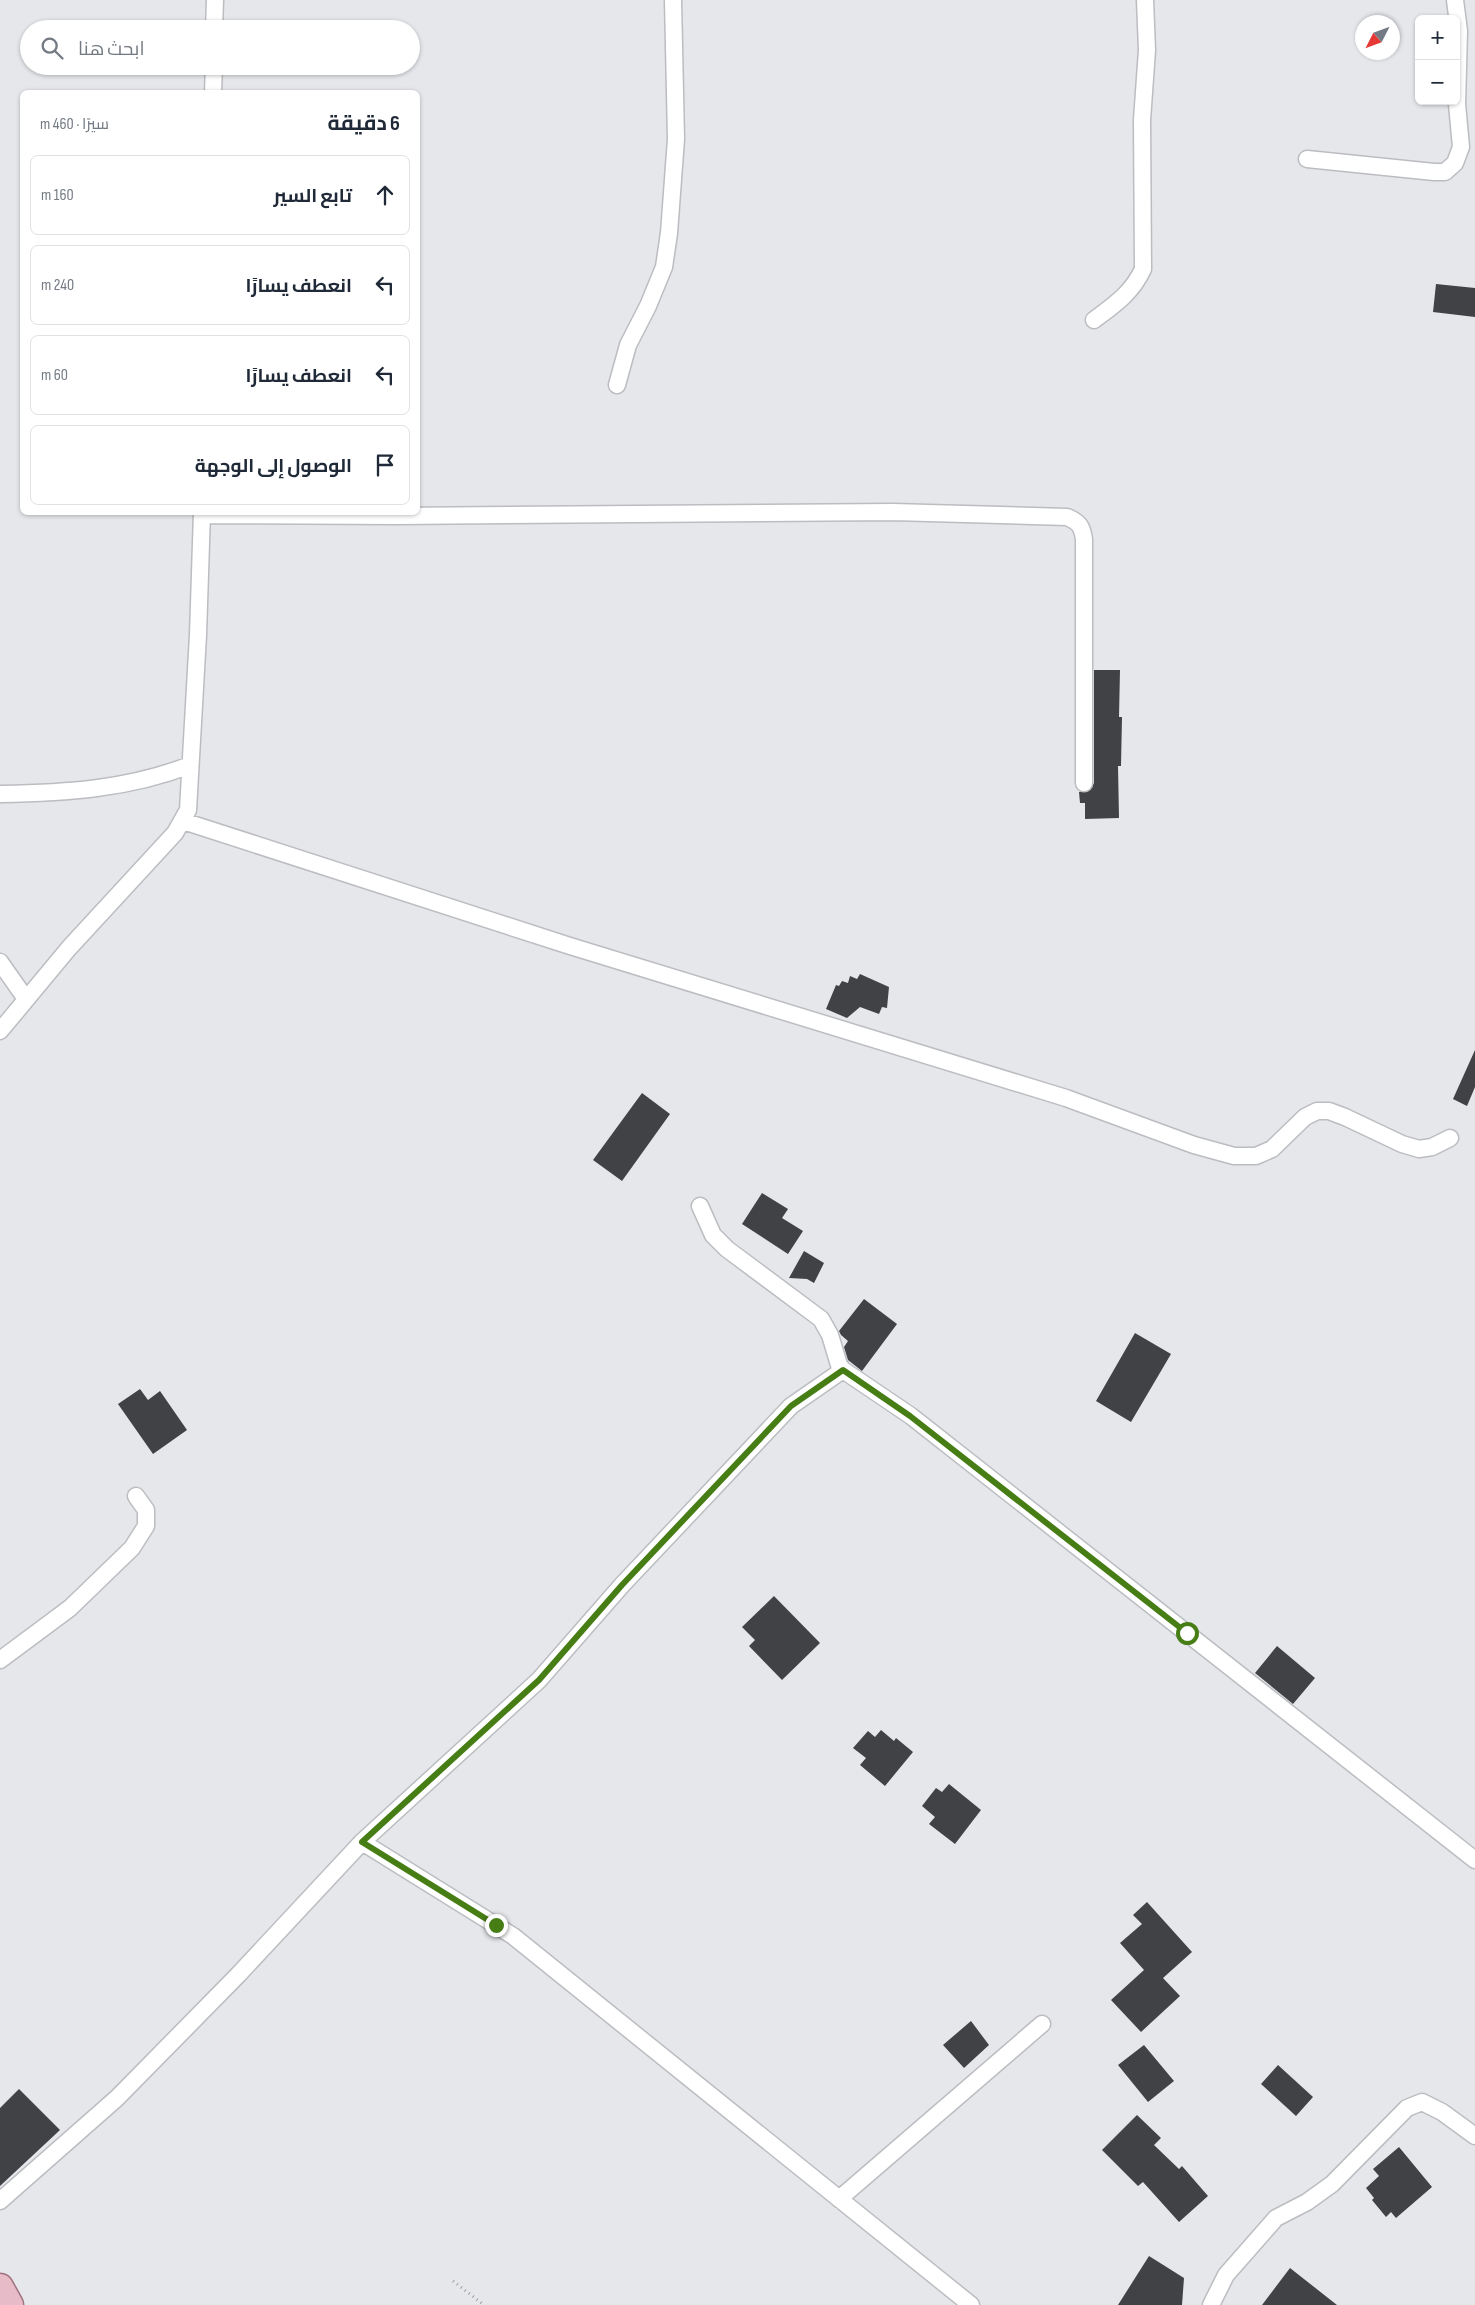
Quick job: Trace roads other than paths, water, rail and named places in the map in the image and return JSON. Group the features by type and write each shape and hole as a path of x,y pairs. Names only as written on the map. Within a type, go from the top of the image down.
{"main road":[{"path":"0,2287 10,2305"}],"street":[{"path":"214,20 215,0"},
{"path":"617,385 628,345 648,306 664,267 669,233 676,139 673,0"},
{"path":"1094,320 1124,297 1136,284 1143,269 1142,120 1146,50 1145,0"},
{"path":"1307,159 1434,172 1445,172 1455,163 1461,147 1457,104 1459,31 1455,0"},
{"path":"213,90 214,75"},
{"path":"314,515 425,516 893,512 1067,517 1078,522 1082,528 1084,539 1084,783"},
{"path":"0,1030 68,948 144,867 183,821 188,810 198,635 202,515"},
{"path":"0,794 59,793 129,784 190,765"},
{"path":"183,821 570,946 1066,1098 1194,1145 1234,1156 1256,1156 1272,1149 1306,1117 1317,1111 1328,1111 1345,1117 1402,1144 1419,1149 1432,1147 1450,1138"},
{"path":"0,962 26,999"},
{"path":"700,1206 713,1234 727,1249 821,1319 830,1335 839,1365 843,1370 910,1416 1475,1860"},
{"path":"0,2201 117,2098 238,1975 296,1910 362,1842 539,1680 622,1585 791,1406 843,1370"},
{"path":"0,1660 36,1631 58,1618 102,1579 132,1548 146,1526 146,1510 136,1496"},
{"path":"362,1842 513,1936 971,2305"},
{"path":"839,2200 1042,2024"},
{"path":"1211,2305 1226,2275 1276,2218 1307,2202 1332,2184 1407,2108 1422,2102 1432,2106 1475,2136"}]}
